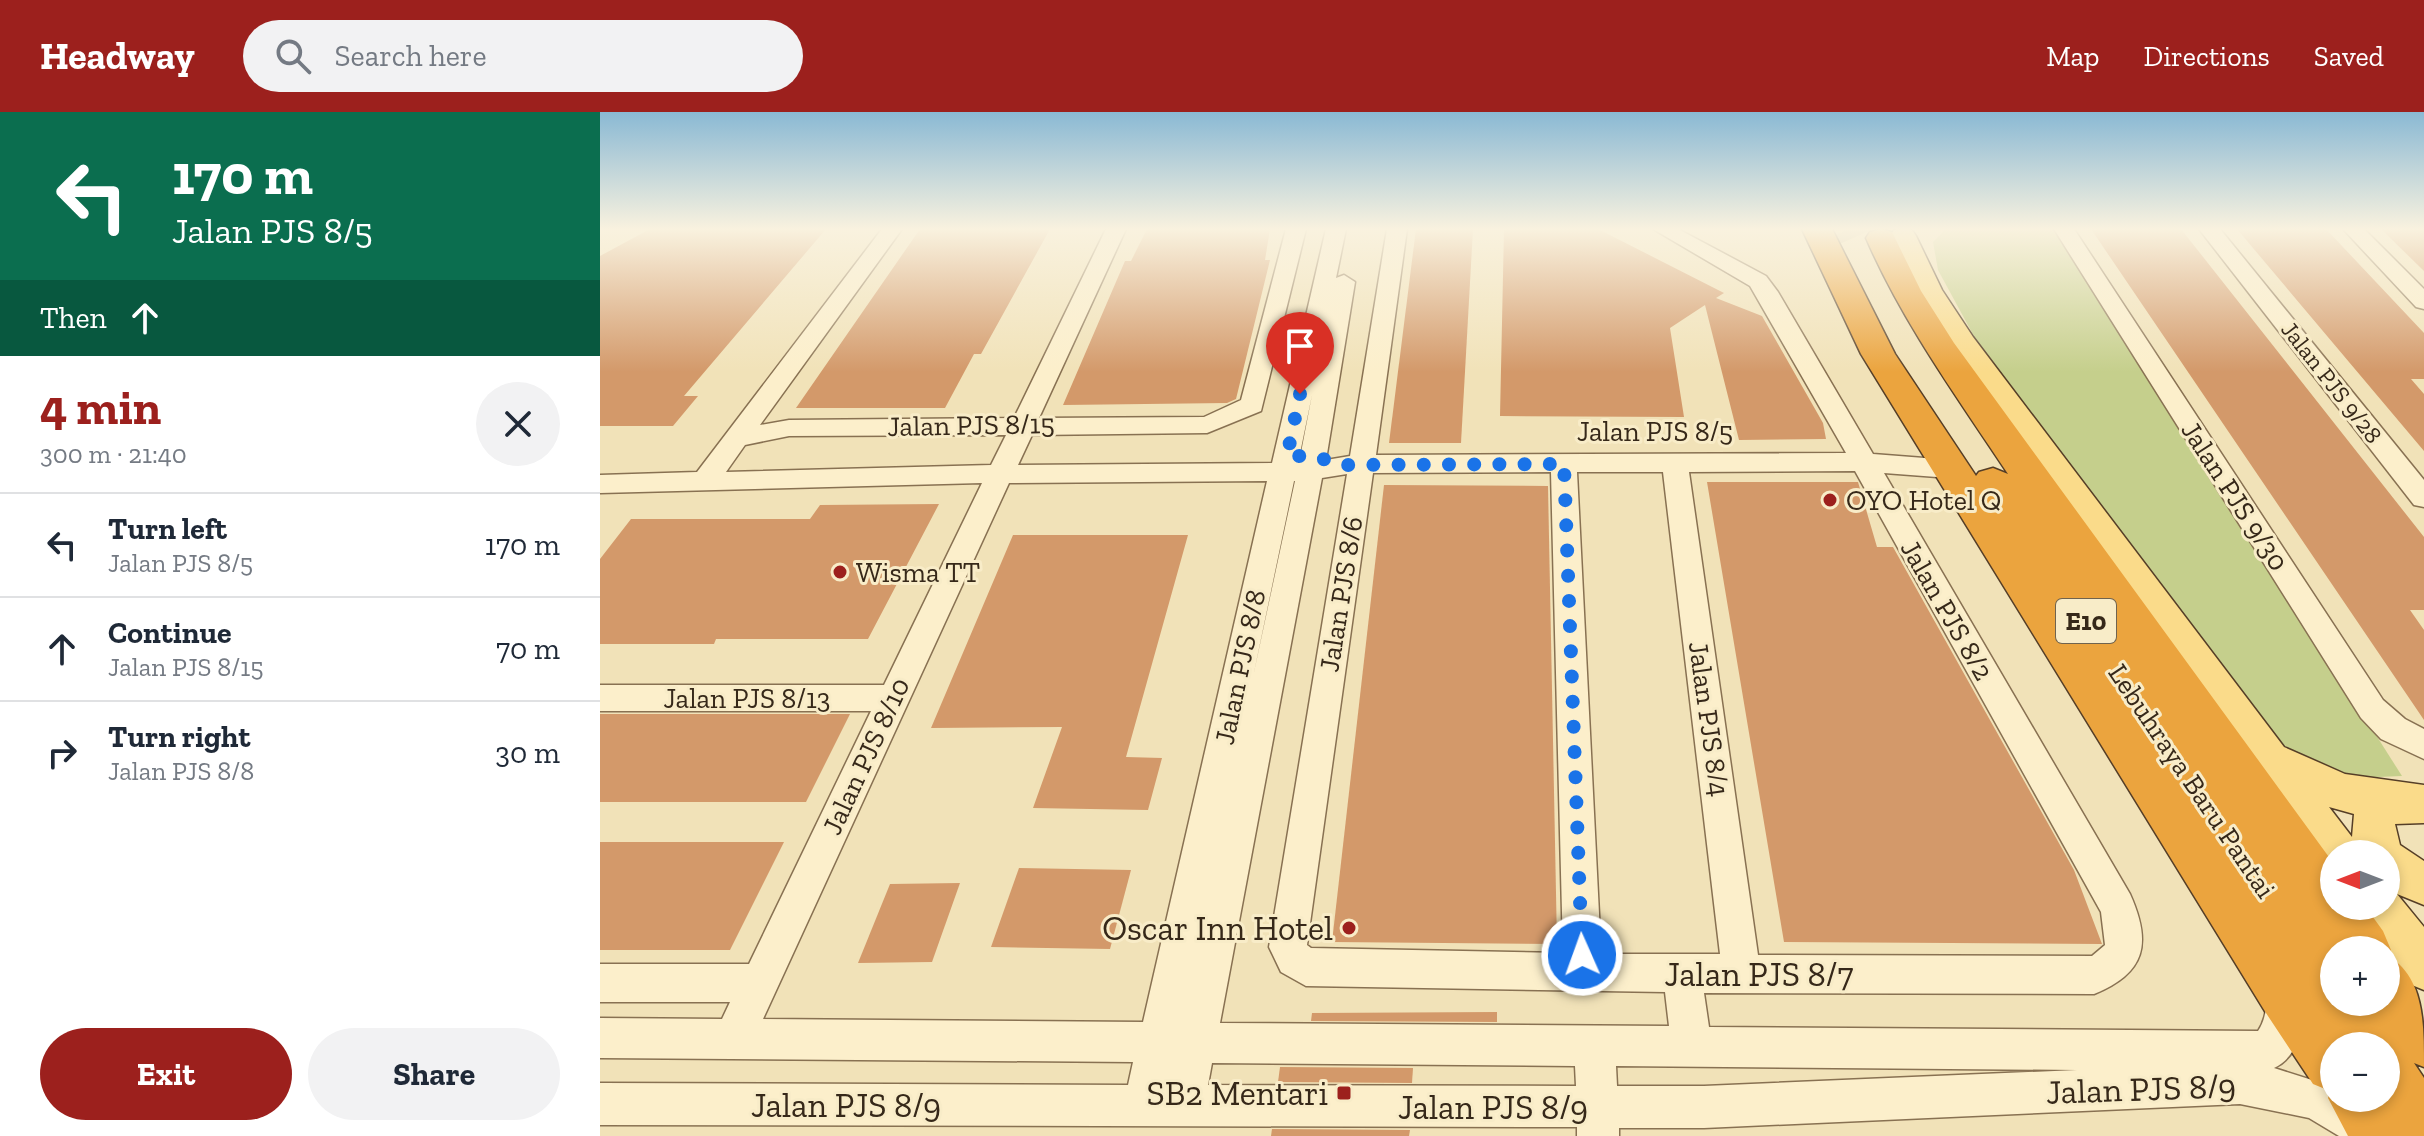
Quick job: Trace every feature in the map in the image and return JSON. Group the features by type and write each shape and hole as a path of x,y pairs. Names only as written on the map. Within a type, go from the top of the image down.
{"highway":[{"path":"1867,277 1878,354 1950,469 2319,997 2327,1032"},
{"name":"Lebuhraya Baru Pantai","path":"1868,277 1870,288 1900,341 2319,997 2353,1032"},
{"name":"Lebuhraya Baru Pantai","path":"1894,277 1939,346 2353,936"},
{"path":"2400,1004 2424,1038"},
{"path":"2400,1096 2424,1131"},
{"path":"2368,1112 2385,1136"}],"main road":[{"path":"1913,277 1928,290 1961,341 2327,840"},
{"path":"2263,755 2290,773 2338,793 2422,804"},
{"path":"2376,840 2372,827 2375,816 2386,806 2422,804"},
{"path":"2400,872 2424,883"},
{"path":"2389,920 2424,966"}],"street":[{"path":"712,472 857,277"},
{"name":"Jalan PJS 8/10","path":"733,1039 1006,465 1014,426 1091,277"},
{"path":"737,438 789,428 1207,425 1252,405 1284,277"},
{"name":"Jalan PJS 8/8","path":"1316,464 1332,277"},
{"name":"Jalan PJS 8/8","path":"1164,1106 1316,464 1346,277"},
{"name":"Jalan PJS 8/6","path":"1294,959 1288,947 1316,464 1381,277"},
{"name":"Jalan PJS 8/2","path":"1750,277 1758,281 1770,298 2117,906 2127,934 2122,954"},
{"name":"Jalan PJS 9/30","path":"2095,277 2372,709 2393,729 2424,745"},
{"name":"Jalan PJS 9/28","path":"2247,277 2424,498"},
{"path":"2399,277 2424,302"},
{"path":"760,407 789,428"},
{"name":"Jalan PJS 8/5","path":"1316,464 1863,462 1950,469"},
{"name":"Jalan PJS 8/4","path":"1675,463 1742,974"},
{"name":"Jalan PJS 8/15","path":"610,483 712,472 1006,465 1316,464"},
{"path":"1564,464 1583,973"},
{"name":"Jalan PJS 8/15","path":"600,465 712,472"},
{"path":"600,509 610,483"},
{"name":"Jalan PJS 8/13","path":"600,698 894,698"},
{"name":"Jalan PJS 8/7","path":"1294,959 1306,967 1583,973 2094,975 2112,968 2122,954"},
{"path":"1682,974 1692,1046"},
{"path":"600,983 759,983"},
{"name":"Jalan PJS 8/9","path":"600,1038 2266,1051 2278,1041 2283,1027 2319,997"},
{"path":"1595,1046 1598,1122"},
{"name":"Jalan PJS 8/9","path":"600,1104 1164,1106 1598,1122 1704,1107 2240,1083 2304,1093 2353,1118 2373,1136"}],"green space":[{"path":"1942,277 2085,277 2402,776 2330,779 2274,739 1976,340"}],"building":[{"path":"600,277 785,277 684,396 698,396 673,426 600,426"},
{"path":"887,277 1024,277 981,354 974,354 945,408 796,408"},
{"path":"1118,277 1266,277 1236,399 1227,403 1063,405"},
{"path":"1410,277 1470,277 1461,443 1389,443"},
{"path":"1503,277 1692,277 1724,293 1716,298 1762,316 1823,423 1826,439 1739,440 1705,305 1670,328 1684,417 1500,416"},
{"path":"2123,277 2219,277 2424,537 2424,610 2410,610 2424,630 2424,720"},
{"path":"2277,277 2371,277 2424,333 2424,379 2411,379 2424,394 2424,451"},
{"path":"1707,482 1858,482 1877,547 1893,547 2074,870 2102,944 1784,942"},
{"path":"1384,485 1548,486 1557,944 1332,942"},
{"path":"939,504 868,639 716,639 714,644 600,644 600,559 631,519 810,519 820,505"},
{"path":"1013,535 1188,535 1126,757 1162,758 1148,810 1033,808 1062,727 931,728"},
{"path":"600,714 850,714 806,802 600,802"},
{"path":"600,842 784,842 730,950 600,950"},
{"path":"1019,868 1131,870 1110,949 991,947"},
{"path":"960,883 932,962 858,963 890,884"},
{"path":"1497,1012 1497,1022 1311,1021 1312,1013"},
{"path":"1280,1067 1413,1068 1412,1083 1278,1082"},
{"path":"1272,1129 1410,1130 1409,1136 1271,1136"}],"place":[{"name":"OYO Hotel Q","path":"1830,500"},
{"name":"Wisma TT","path":"840,572"},
{"name":"Oscar Inn Hotel","path":"1349,928"},
{"name":"SB2 Mentari","path":"1344,1093"}],"route":[{"path":"1300,394 1287,456 1314,456 1341,465 1564,464 1582,955"}]}
